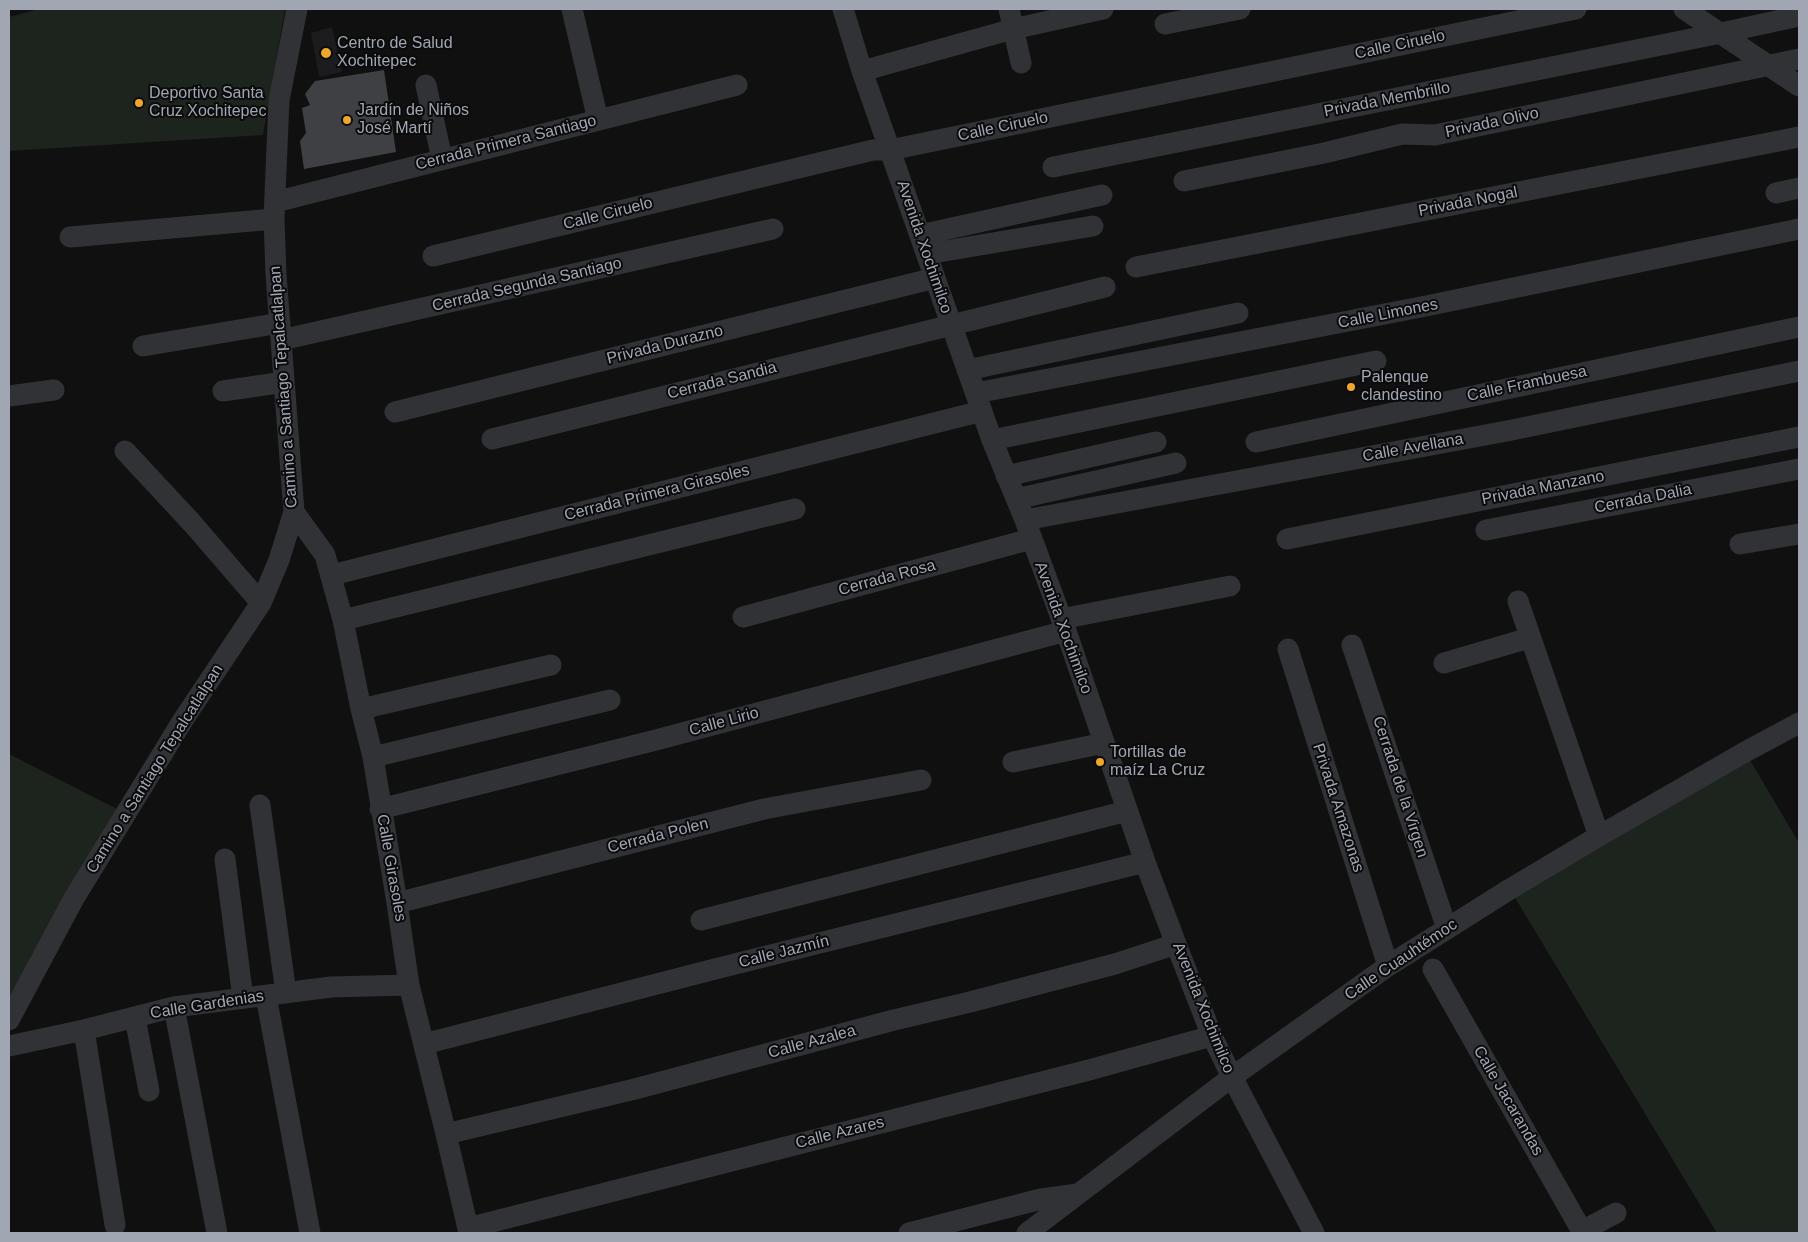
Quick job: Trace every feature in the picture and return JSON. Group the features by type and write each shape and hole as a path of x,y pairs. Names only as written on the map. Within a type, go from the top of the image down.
{"street":[{"name":"Camino a Santiago Tepalcatlalpan","path":"9,1020 73,900 184,720 261,603 279,560 294,512 276,274 275,210 279,100 298,9"},
{"path":"572,9 598,120"},
{"name":"Avenida Xochimilco","path":"843,9 862,70 992,440 1064,625 1145,862 1176,944 1212,1036 1314,1233"},
{"path":"1009,9 1020,63"},
{"path":"862,70 1013,29 1103,9"},
{"path":"1165,24 1240,9"},
{"name":"Calle Ciruelo","path":"433,256 873,150 890,150 1576,9"},
{"path":"1684,9 1798,84"},
{"name":"Privada Membrillo","path":"1053,167 1799,16"},
{"name":"Privada Olivo","path":"1184,181 1402,134 1435,135 1799,59"},
{"path":"426,85 442,159"},
{"name":"Cerrada Primera Santiago","path":"70,238 275,210 442,159 737,85"},
{"name":"Privada Nogal","path":"1136,267 1799,137"},
{"path":"1776,193 1799,188"},
{"path":"924,245 1102,195"},
{"path":"924,245 1093,226"},
{"name":"Cerrada Segunda Santiago","path":"143,346 280,332 773,229"},
{"name":"Calle Limones","path":"979,402 1426,306 1799,229"},
{"name":"Privada Durazno","path":"395,412 935,278"},
{"name":"Cerrada Sandia","path":"492,439 1105,287"},
{"path":"968,370 1238,313"},
{"name":"Calle Frambuesa","path":"1256,442 1799,326"},
{"path":"992,440 1376,361"},
{"name":"Calle Avellana","path":"1028,530 1799,370"},
{"path":"223,391 284,382"},
{"path":"9,396 54,390"},
{"name":"Cerrada Primera Girasoles","path":"332,575 979,402"},
{"name":"Privada Manzano","path":"1287,539 1799,436"},
{"path":"1006,476 1156,442"},
{"path":"125,451 192,523 261,603"},
{"path":"1016,499 1176,463"},
{"name":"Cerrada Dalia","path":"1486,530 1799,469"},
{"path":"344,620 795,509"},
{"name":"Calle Girasoles","path":"294,512 325,554 344,620 361,709 373,757 409,985 468,1231"},
{"name":"Cerrada Rosa","path":"743,618 1028,530"},
{"path":"1740,544 1799,534"},
{"name":"Calle Lirio","path":"380,809 656,740 1064,625 1230,586"},
{"path":"1518,601 1529,638 1599,836"},
{"path":"1444,663 1529,638"},
{"name":"Cerrada de la Virgen","path":"1352,645 1447,929"},
{"name":"Privada Amazonas","path":"1288,650 1388,966"},
{"path":"361,709 551,665"},
{"path":"373,757 610,700"},
{"name":"Calle Cuauhtémoc","path":"1026,1233 1049,1226 1078,1194 1232,1077 1388,966 1599,836 1799,723"},
{"path":"1013,762 1104,743"},
{"name":"Cerrada Polen","path":"397,903 764,809 921,780"},
{"path":"260,805 276,994 310,1233"},
{"path":"701,920 1128,811"},
{"path":"224,858 243,998"},
{"name":"Calle Jazmín","path":"424,1044 1145,862"},
{"name":"Calle Azalea","path":"446,1134 635,1089 894,1020 970,1002 1115,964 1176,944"},
{"name":"Calle Jacarandas","path":"1433,969 1582,1232"},
{"name":"Calle Gardenias","path":"9,1046 135,1018 174,1007 331,988 409,985"},
{"path":"174,1007 217,1233"},
{"path":"135,1018 149,1092"},
{"path":"84,1030 115,1225"},
{"name":"Calle Azares","path":"468,1231 1089,1070 1212,1036"},
{"path":"910,1233 1041,1199 1078,1194"},
{"path":"1582,1232 1616,1213"}],"shaded area":[{"name":"Deportivo Santa Cruz Xochitepec","path":"39,9 285,9 263,135 9,151 9,17"},
{"name":"Centro de Salud Xochitepec","path":"332,27 342,72 319,77 311,33"},
{"path":"9,754 117,809 9,1008"},
{"path":"1747,755 1799,843 1799,1233 1717,1233 1511,891"}],"building":[{"name":"Jardín de Niños José Martí","path":"384,70 396,152 304,169 300,141 306,133 302,108 310,105 305,94 315,81"}],"place":[{"name":"Centro de Salud Xochitepec","path":"326,53"},
{"name":"Deportivo Santa Cruz Xochitepec","path":"139,103"},
{"name":"Jardín de Niños José Martí","path":"347,120"},
{"name":"Palenque clandestino","path":"1351,387"},
{"name":"Tortillas de maíz La Cruz","path":"1100,762"}]}
